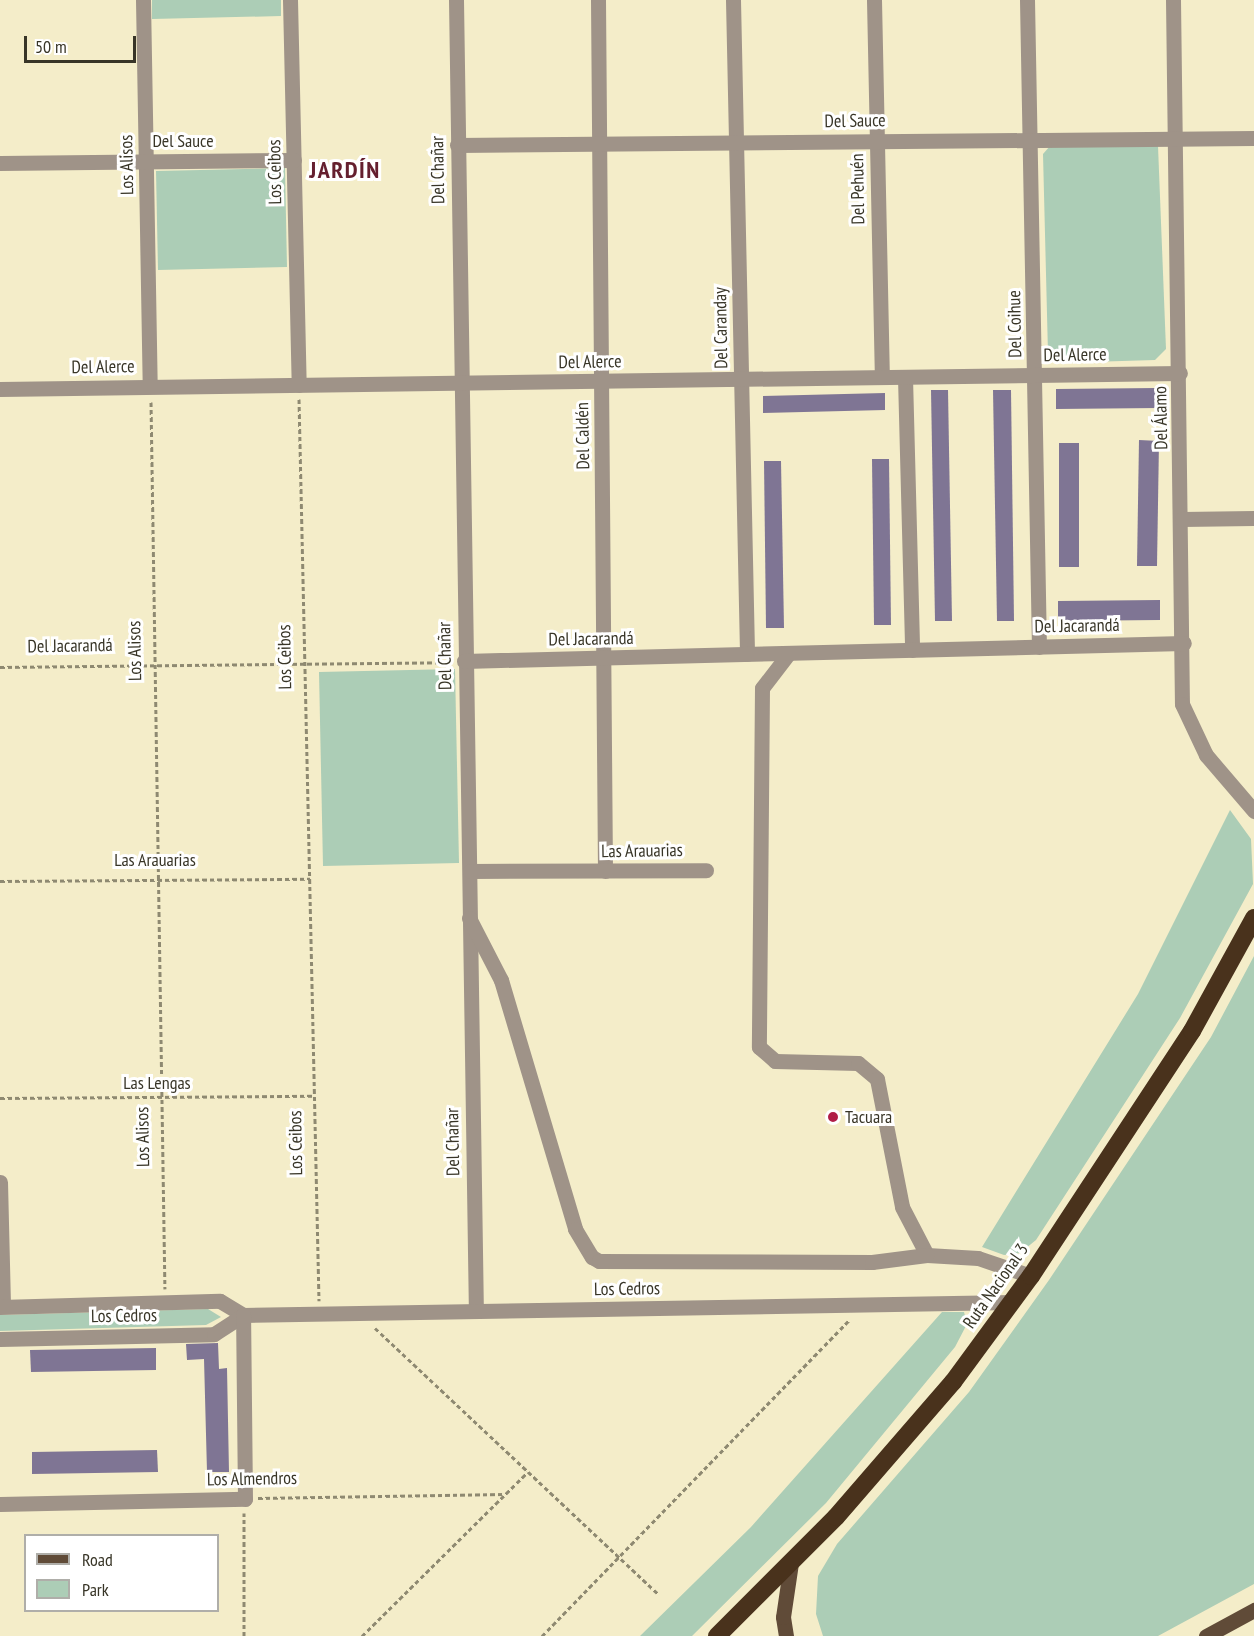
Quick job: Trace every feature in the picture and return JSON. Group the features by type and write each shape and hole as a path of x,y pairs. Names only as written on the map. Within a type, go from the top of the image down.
{"highway":[{"name":"Ruta Nacional 3","path":"717,1636 790,1563 952,1382 1012,1302 1192,1032 1254,918"}],"main road":[{"path":"786,1636 783,1617 790,1563"},
{"path":"1206,1636 1254,1610"}],"street":[{"name":"Los Alisos","path":"143,0 150,385"},
{"name":"Los Ceibos","path":"290,0 299,385"},
{"name":"Del Chañar","path":"456,0 464,661 470,871 468,916 476,1311"},
{"name":"Del Caldén","path":"598,0 605,871"},
{"name":"Del Caranday","path":"733,0 747,654"},
{"name":"Del Pehuén","path":"874,0 882,377"},
{"name":"Del Coihue","path":"1027,0 1032,138 1039,647"},
{"name":"Del Álamo","path":"1173,0 1184,643 1182,704 1191,731 1254,811"},
{"name":"Del Sauce","path":"458,145 1032,138 1254,138"},
{"name":"Del Sauce","path":"0,163 294,160"},
{"name":"Del Alerce","path":"0,389 150,385 1180,373"},
{"path":"905,377 912,650"},
{"path":"1182,519 1254,518"},
{"name":"Del Jacarandá","path":"464,661 1184,643"},
{"path":"789,653 762,688 759,1047 775,1061 858,1063 877,1079 903,1207 927,1255"},
{"name":"Las Arauarias","path":"470,871 706,870"},
{"path":"468,916 501,980 575,1229 592,1257 599,1261 872,1262 927,1255 978,1258 1030,1276"},
{"path":"0,1182 2,1306"},
{"name":"Los Cedros","path":"2,1306 220,1301 243,1315 1012,1302"},
{"path":"243,1315 244,1499"},
{"name":"Los Cedros","path":"0,1339 214,1334 243,1315"},
{"name":"Los Almendros","path":"0,1504 244,1499"}],"path":[{"name":"Los Alisos","path":"150,385 165,1301"},
{"name":"Los Ceibos","path":"299,385 320,1314"},
{"name":"Del Jacarandá","path":"0,667 464,661"},
{"name":"Las Arauarias","path":"0,881 310,879"},
{"name":"Las Lengas","path":"0,1098 315,1096"},
{"path":"542,1636 863,1305"},
{"path":"359,1313 658,1594"},
{"path":"362,1636 528,1472"},
{"name":"Los Almendros","path":"244,1499 505,1494"},
{"path":"244,1499 244,1636"}],"green space":[{"path":"152,0 281,0 281,16 152,19"},
{"path":"1050,146 1158,146 1166,349 1155,360 1056,363 1048,354 1043,154"},
{"path":"285,168 287,267 158,270 156,171"},
{"path":"455,669 459,863 323,866 319,672"},
{"path":"1230,810 1251,839 1253,884 1180,1018 1036,1240 1020,1253 1004,1255 982,1247 1138,994"},
{"path":"1254,956 1254,1584 1158,1636 823,1636 816,1614 818,1576 837,1544 969,1392 1049,1280 1211,1037"},
{"path":"208,1309 221,1317 206,1325 0,1331 0,1315"},
{"path":"942,1312 964,1312 967,1324 955,1347 826,1503 692,1636 640,1636 751,1527"}],"building":[{"path":"1157,388 1158,408 1056,409 1056,389"},
{"path":"931,390 948,390 952,621 935,621"},
{"path":"993,390 1011,390 1014,621 997,621"},
{"path":"885,393 885,410 763,413 763,396"},
{"path":"1139,440 1159,441 1157,566 1137,566"},
{"path":"1059,443 1079,443 1079,567 1059,567"},
{"path":"872,459 889,459 891,625 874,625"},
{"path":"764,461 781,461 784,628 766,628"},
{"path":"1160,600 1160,620 1058,621 1058,601"},
{"path":"218,1343 219,1369 227,1368 229,1472 207,1472 204,1359 187,1360 186,1344"},
{"path":"156,1348 156,1370 31,1372 30,1350"},
{"path":"157,1450 158,1472 32,1474 32,1452"}],"place":[{"name":"Tacuara","path":"833,1117"}],"district":[{"name":"JARDÍN","path":"345,170"}]}
